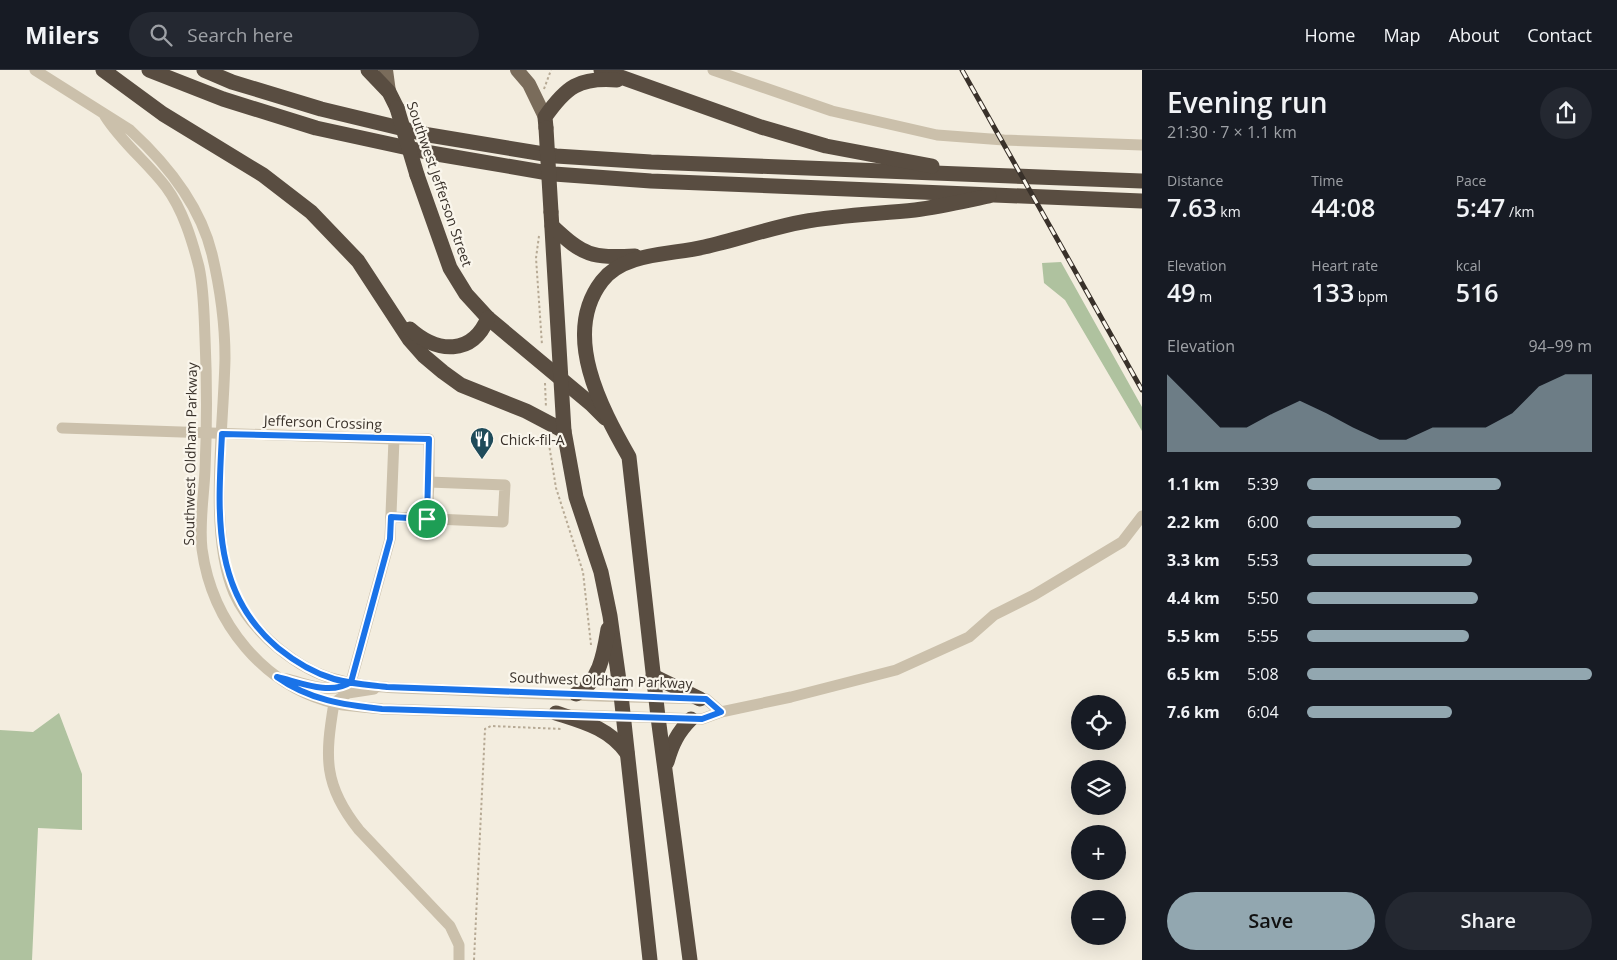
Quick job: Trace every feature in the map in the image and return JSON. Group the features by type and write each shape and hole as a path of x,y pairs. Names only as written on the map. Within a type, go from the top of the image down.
{"highway":[{"path":"103,70 163,114 262,175 311,212 358,261 391,314 424,356 449,376 461,385 526,411 564,431"},
{"path":"149,70 223,99 316,128 431,153 554,174 661,182 1142,201"},
{"path":"204,70 232,82 321,109 429,134 556,156 985,176 1142,181"},
{"path":"368,70 389,92"},
{"path":"601,70 761,127 826,146 985,176"},
{"path":"632,82 587,80 563,93 546,123 547,223 564,431 576,497 601,572 610,616 624,716 650,960"},
{"name":"Southwest Jefferson Street","path":"389,92 397,108 417,175 450,268 466,294 488,318 591,404 609,423"},
{"path":"547,223 578,249 588,254 604,258 656,255 701,248 804,222 917,210 989,196"},
{"path":"656,255 624,264 602,280 594,294 586,316 584,344 590,371 609,423 629,457 653,676 690,960"},
{"path":"391,314 421,339 440,346 452,347 466,344 475,338 482,332 488,318"},
{"path":"576,694 588,687 597,672 604,650 610,616"},
{"path":"653,676 700,699"},
{"path":"556,713 602,729 614,736 628,753"},
{"path":"665,768 672,744 680,730 690,719"}],"main road":[{"name":"Southwest Jefferson Street","path":"386,70 389,92"},
{"path":"518,70 532,89 546,123"}],"street":[{"name":"Southwest Oldham Parkway","path":"35,70 105,116 130,130 142,141 178,183 194,208 208,242 214,264 224,328 220,479 224,554 234,592 242,608 263,635 289,656 316,672 335,680 387,687 706,699 721,712 702,719 690,719 556,713 382,709 334,703 308,695 277,677 240,644 227,624 208,576 202,550 201,527 208,394 204,313 199,268 185,222 167,188 118,137 105,116"},
{"path":"714,70 832,111 889,126 937,135 1004,140 1142,145"},
{"path":"199,268 214,264"},
{"name":"Jefferson Crossing","path":"62,428 394,439 390,539 351,682"},
{"path":"394,439 429,439 427,519"},
{"path":"391,517 503,522 505,485 429,482"},
{"path":"721,712 791,697 896,670 969,637 994,615 1034,595 1122,542 1142,516"},
{"path":"277,677 328,688 344,687 351,682"},
{"path":"387,687 348,693 334,703 328,739 327,760 336,796 359,830 450,926 459,945 459,960"}],"path":[{"path":"543,94 550,70"},
{"path":"542,345 536,258 547,223"},
{"path":"545,386 546,411"},
{"path":"548,434 556,488 583,572 592,648"},
{"path":"474,960 485,729 491,726 567,729"}],"green space":[{"path":"1061,262 1142,407 1142,431 1065,300 1044,283 1042,263"},
{"path":"59,713 82,774 82,830 38,828 32,960 0,960 0,730 33,732"}],"railway":[{"path":"962,70 1142,390"}],"place":[{"name":"Chick-fil-A","path":"482,460"}],"route":[{"path":"427,519 391,517 390,539 351,682 344,687 328,688 277,677 308,695 338,704 382,709 702,719 721,712 706,699 387,687 363,684 351,682 335,680 301,664 272,643 254,625 242,608 228,576 221,519 222,434 429,439 427,519"}]}
